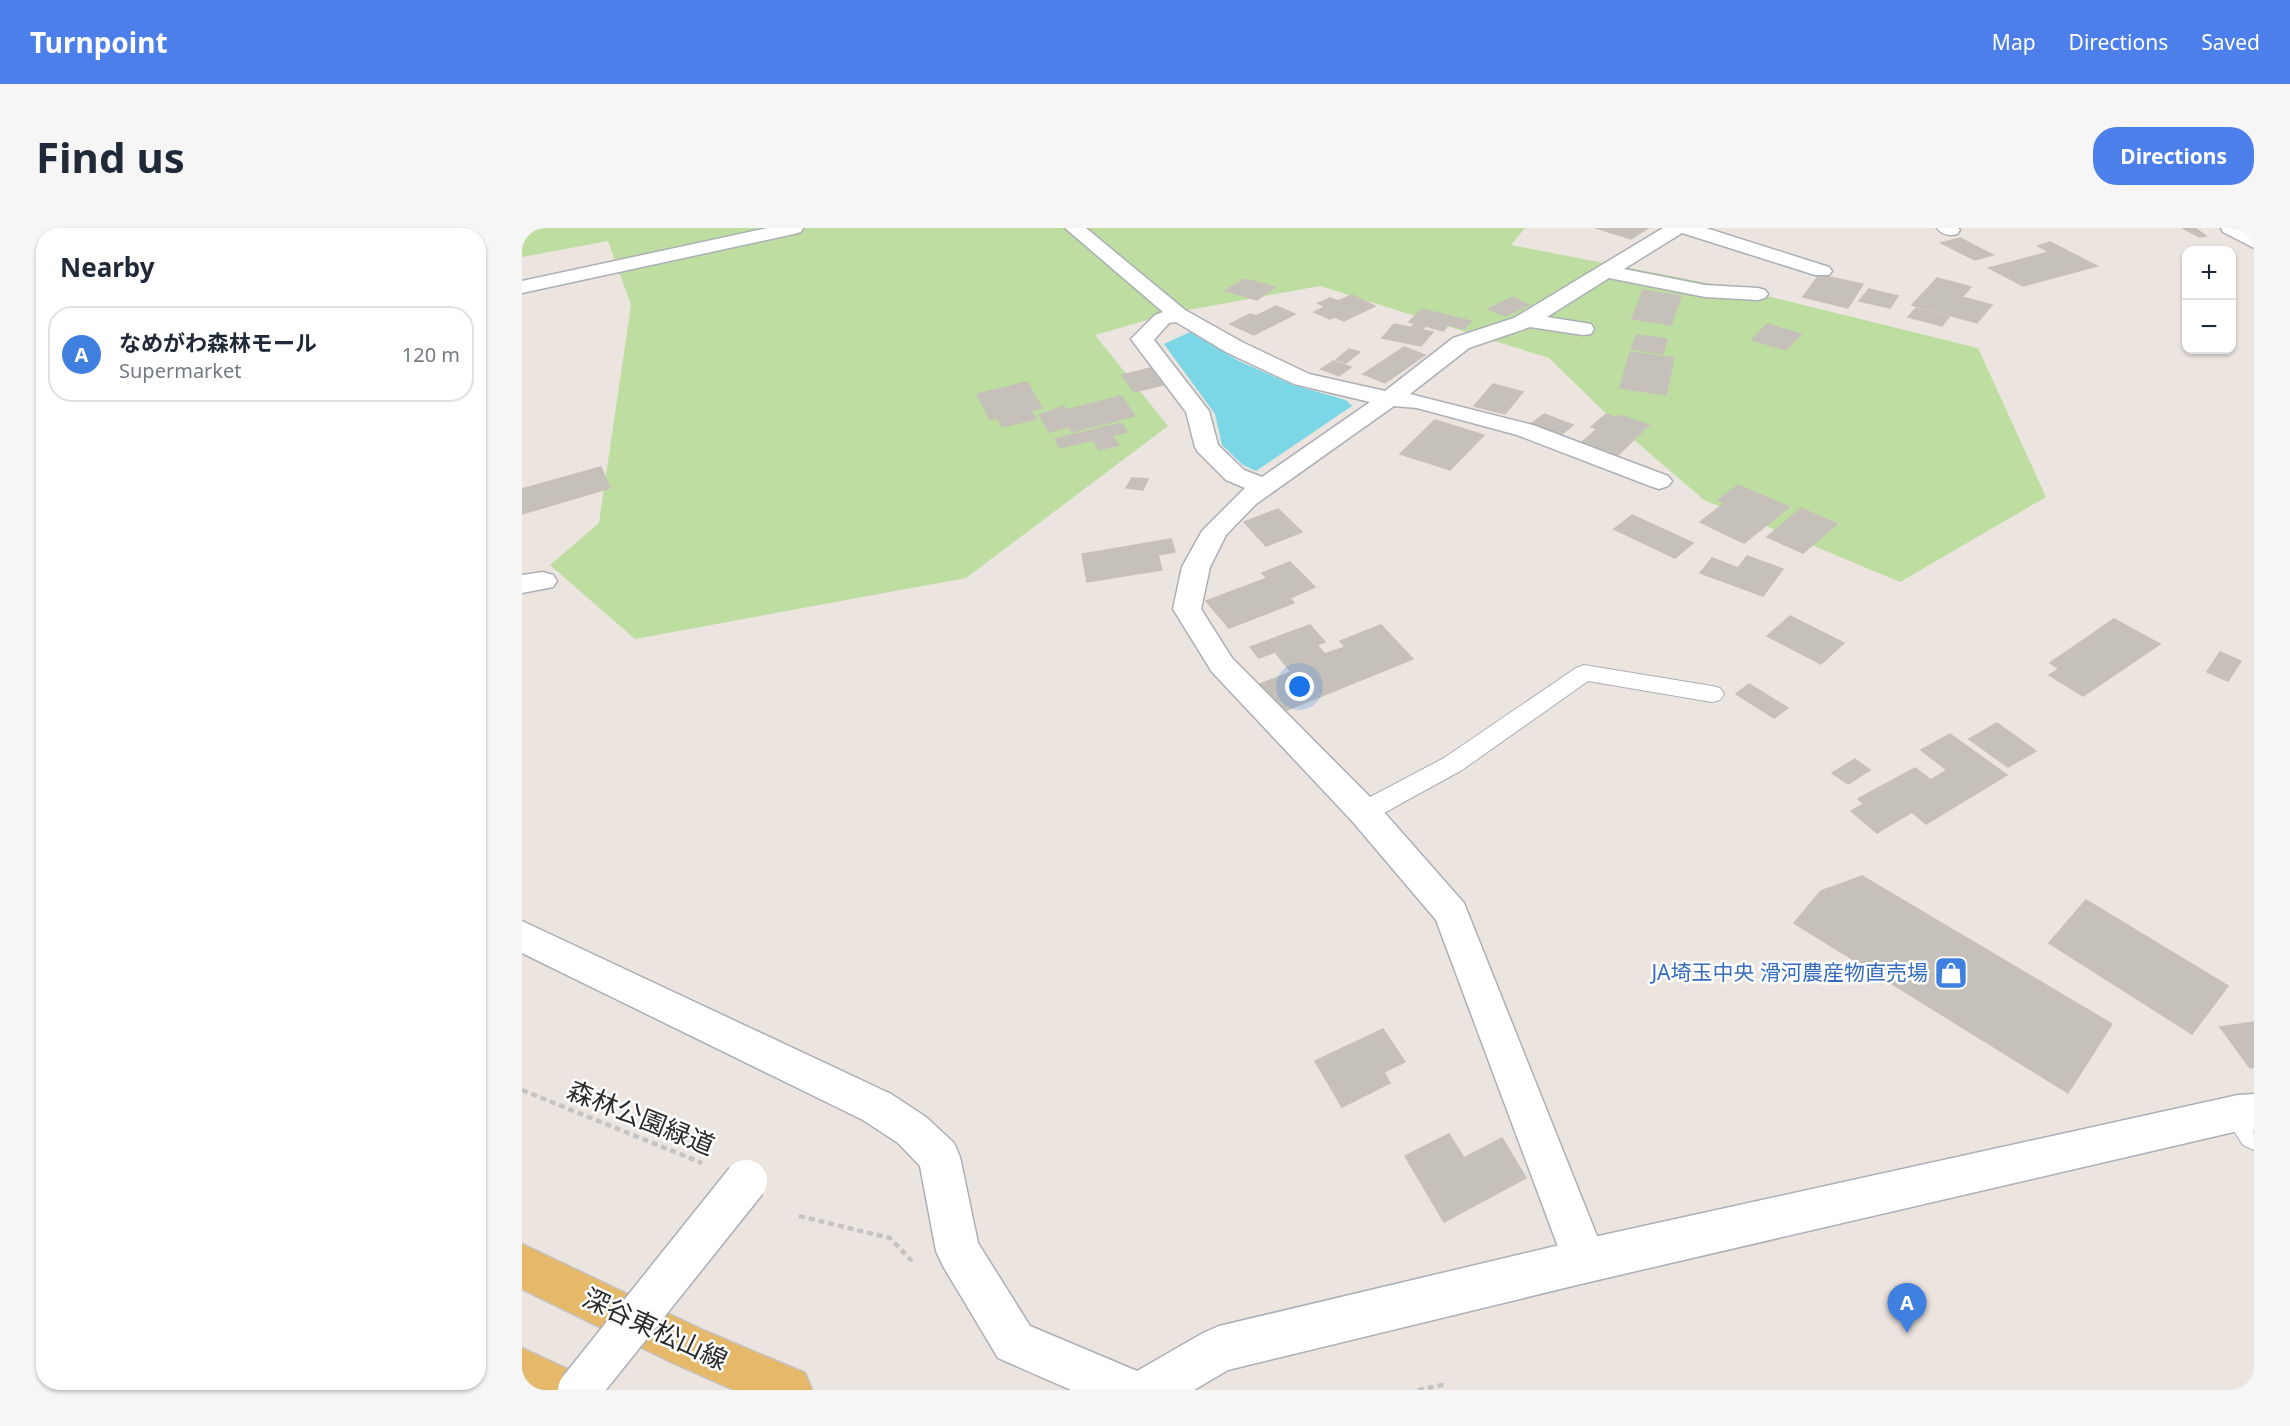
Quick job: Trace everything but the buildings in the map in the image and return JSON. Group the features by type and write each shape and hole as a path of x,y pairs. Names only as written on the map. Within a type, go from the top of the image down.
{"main road":[{"name":"深谷東松山線","path":"522,1266 689,1347 788,1390"},
{"path":"522,1371 559,1390"}],"street":[{"path":"522,287 794,228"},
{"path":"1074,228 1178,314 1234,346 1302,379 1389,399 1418,400 1525,430 1659,481"},
{"path":"1585,1261 1451,913 1364,812 1222,665 1187,609 1196,567 1215,531 1247,499 1389,399 1461,343 1526,320 1676,228"},
{"path":"1687,228 1822,271"},
{"path":"2230,228 2254,242"},
{"path":"1605,271 1705,291 1758,294"},
{"path":"1178,314 1162,320 1142,339 1197,411 1207,447 1234,475 1264,487"},
{"path":"1526,320 1583,329"},
{"path":"522,936 877,1107 912,1130 939,1157 958,1251 1014,1342 1126,1390"},
{"path":"1150,1390 1219,1349 1585,1261 2249,1120"},
{"path":"579,1390 746,1181"}],"lane":[{"path":"1364,812 1453,764 1584,674 1712,694"}],"path":[{"name":"森林公園緑道","path":"522,1090 746,1181"},
{"path":"1418,1390 1447,1384"}],"green space":[{"path":"522,228 1525,228 1511,245 1743,290 1978,348 2046,497 1900,582 1704,500 1626,433 1549,358 1320,286 1172,313 1095,335 1168,426 966,578 635,639 550,565 599,523 631,305 608,241 522,257"}],"water":[{"path":"1190,332 1239,361 1293,385 1346,400 1352,406 1256,471 1243,465 1222,445 1215,414 1164,344"}],"place":[{"name":"JA埼玉中央 滑河農産物直売場","path":"1951,973"},
{"name":"なめがわ森林モール","path":"1907,1333"}]}
